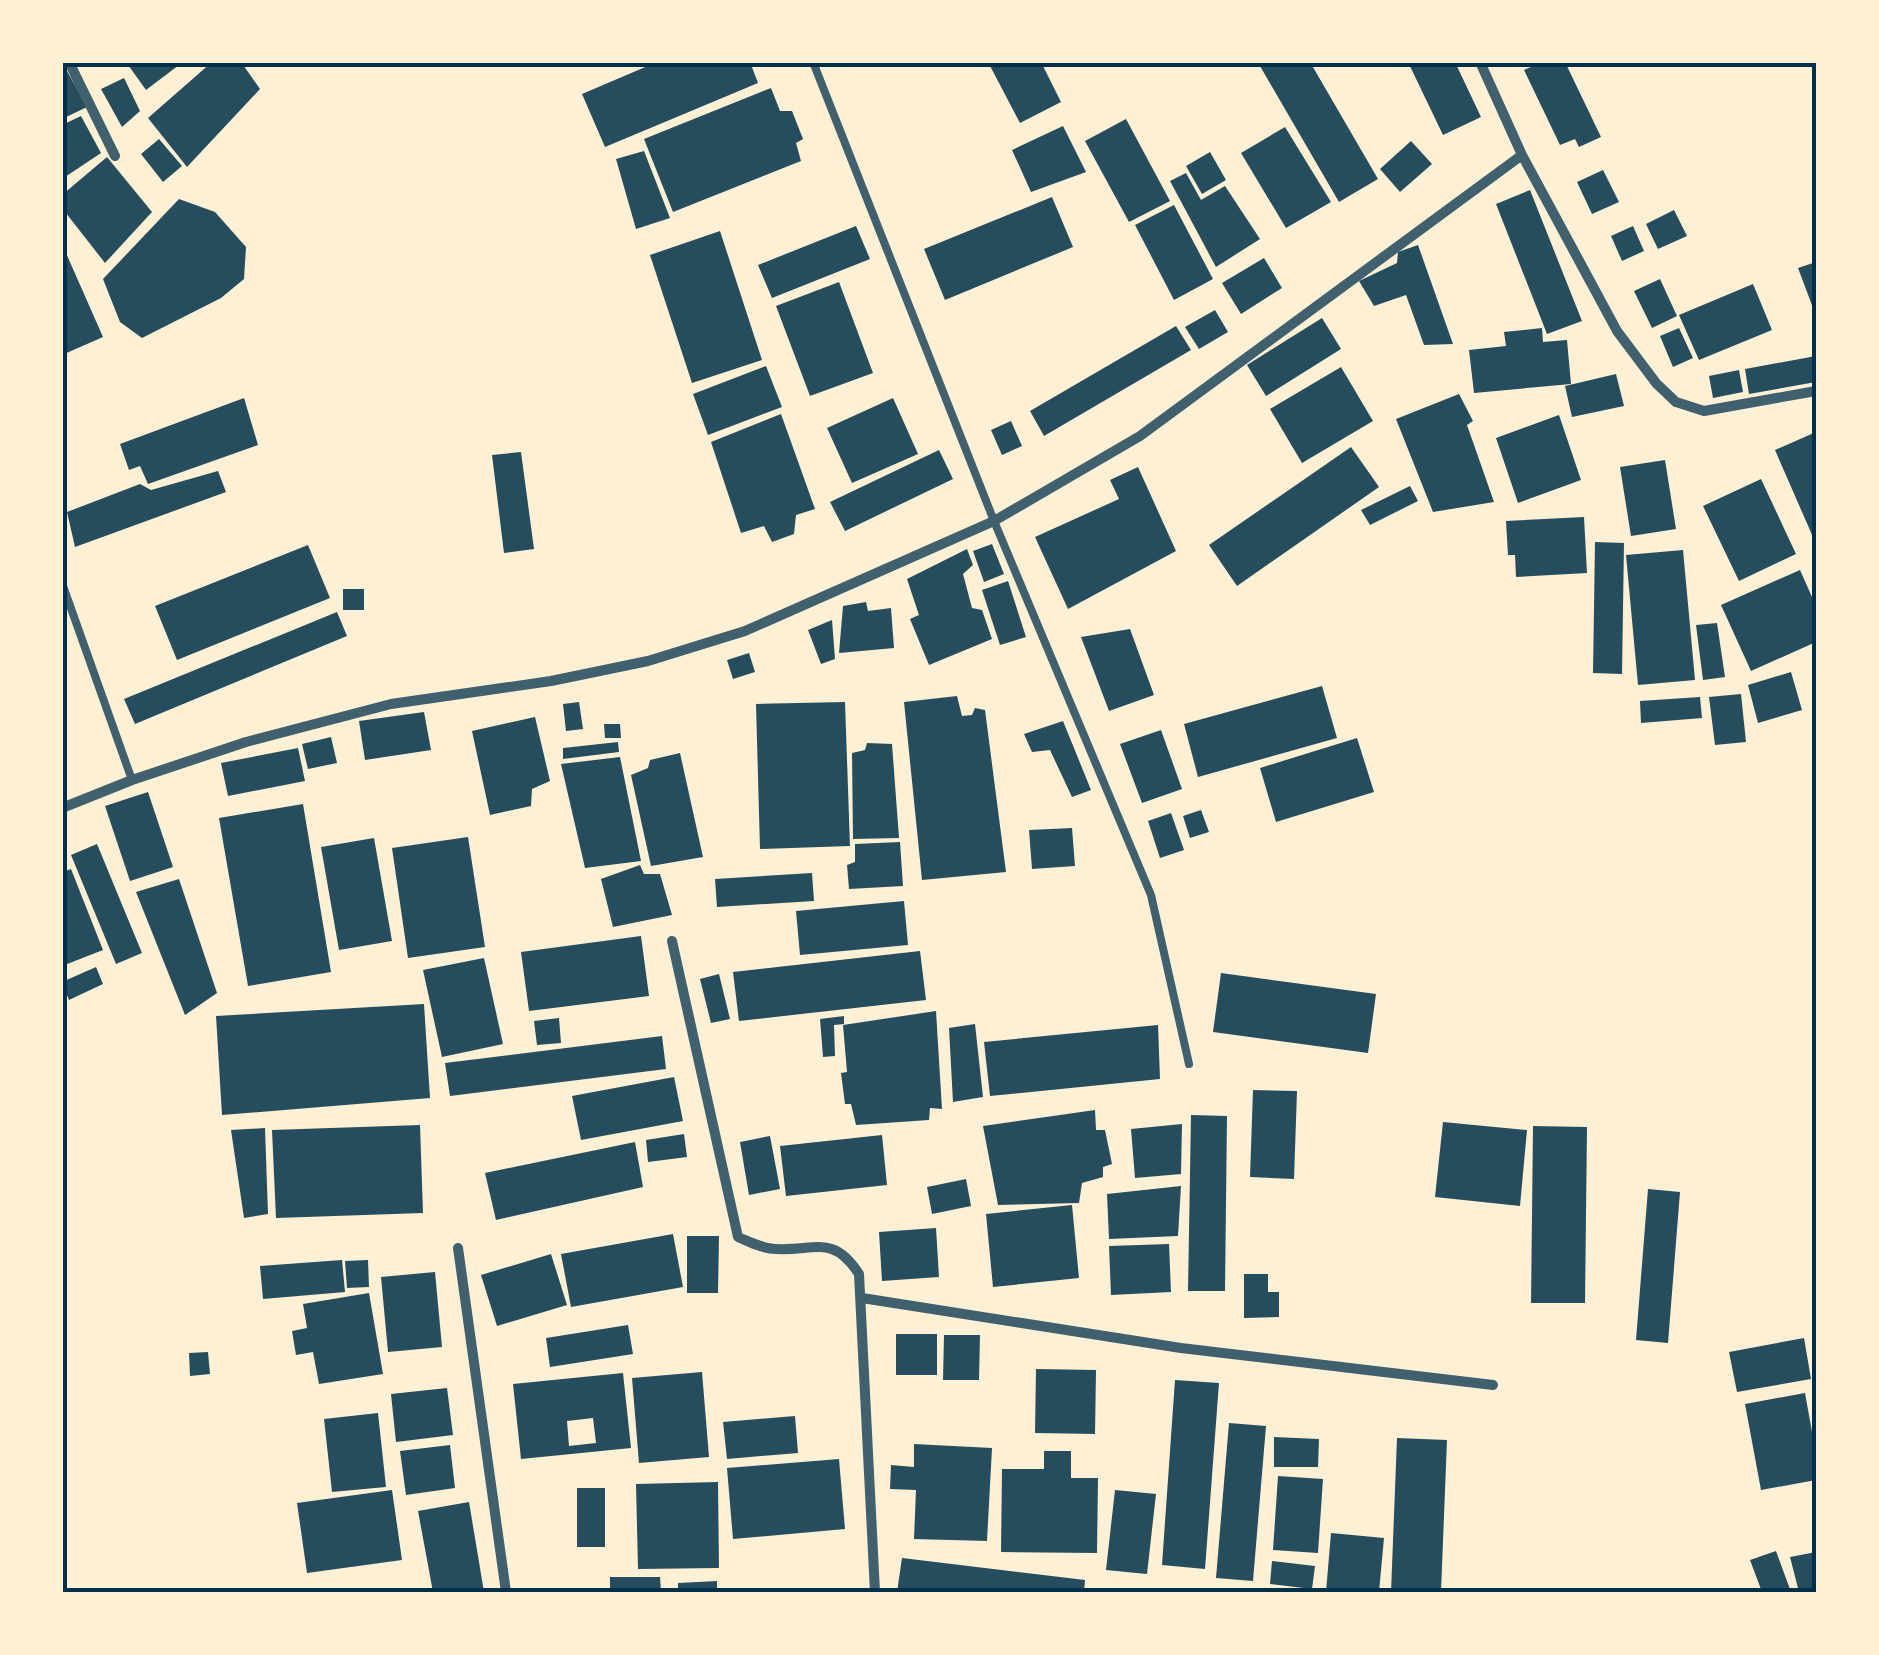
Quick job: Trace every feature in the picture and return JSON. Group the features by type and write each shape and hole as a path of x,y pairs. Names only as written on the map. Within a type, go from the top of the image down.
{"street":[{"path":"69,62 115,156"},
{"path":"1480,62 1522,156 1618,331 1656,383 1676,402 1704,411 1816,392"},
{"path":"62,808 246,742 391,704 551,682 648,661 745,631 994,521 1140,436 1522,156"},
{"path":"672,941 738,1237 771,1250 837,1248 860,1274 875,1592"},
{"path":"458,1248 506,1592"},
{"path":"862,1298 1181,1348 1493,1385"}],"lane":[{"path":"813,62 994,521 1151,895 1188,1064"},
{"path":"62,584 132,780"}],"building":[{"path":"62,62 87,107 62,119"},
{"path":"126,62 183,62 146,90"},
{"path":"212,62 241,62 260,89 187,167 148,118"},
{"path":"657,62 750,62 758,83 605,147 582,94"},
{"path":"988,62 1041,62 1061,102 1020,123"},
{"path":"1265,62 1310,62 1378,179 1339,202 1260,66"},
{"path":"1408,62 1455,62 1481,117 1443,135"},
{"path":"1542,62 1565,62 1601,137 1579,147 1575,139 1560,145 1524,70"},
{"path":"124,78 140,111 122,127 101,89"},
{"path":"771,88 780,111 792,111 803,139 796,143 801,161 673,212 644,139"},
{"path":"81,116 101,153 62,179 62,125"},
{"path":"1126,119 1170,201 1129,222 1085,141"},
{"path":"1063,126 1086,172 1031,192 1012,150"},
{"path":"1285,127 1331,202 1286,228 1241,153"},
{"path":"159,139 182,166 163,182 141,154"},
{"path":"1411,141 1432,164 1400,192 1380,169"},
{"path":"644,151 670,218 636,229 616,159"},
{"path":"1210,152 1226,180 1202,194 1186,166"},
{"path":"107,157 152,212 105,263 62,208 62,195"},
{"path":"1603,170 1619,202 1592,214 1577,182"},
{"path":"1186,173 1201,200 1225,186 1260,239 1216,267 1170,181"},
{"path":"1530,190 1582,321 1547,334 1496,204"},
{"path":"1052,197 1073,247 945,300 924,249"},
{"path":"179,199 215,212 246,247 244,279 221,298 142,338 120,322 103,279"},
{"path":"1174,205 1213,279 1174,300 1135,225"},
{"path":"1674,210 1687,236 1658,249 1646,224"},
{"path":"856,226 870,259 772,298 758,265"},
{"path":"1633,226 1644,251 1622,261 1611,236"},
{"path":"720,231 762,360 692,383 650,255"},
{"path":"62,244 103,337 62,355"},
{"path":"1418,245 1453,344 1424,345 1406,295 1374,306 1359,281 1397,263 1398,252"},
{"path":"1264,258 1282,288 1241,314 1222,283"},
{"path":"1816,262 1816,307 1813,308 1798,268"},
{"path":"1660,279 1677,316 1652,328 1634,291"},
{"path":"839,282 873,373 810,396 776,306"},
{"path":"1753,284 1772,330 1699,360 1679,315"},
{"path":"1215,310 1228,332 1199,349 1185,327"},
{"path":"1322,318 1341,349 1266,396 1247,365"},
{"path":"1176,326 1191,350 1044,436 1030,411"},
{"path":"1542,328 1543,342 1567,340 1571,384 1474,393 1469,350 1506,346 1504,332"},
{"path":"1679,328 1693,358 1673,367 1660,336"},
{"path":"1816,356 1816,382 1749,394 1745,369"},
{"path":"766,366 782,407 708,435 693,394"},
{"path":"1341,367 1373,421 1302,463 1270,409"},
{"path":"1739,370 1743,392 1713,398 1709,376"},
{"path":"1616,374 1624,406 1572,417 1565,386"},
{"path":"1459,394 1473,421 1467,425 1494,502 1433,512 1396,419"},
{"path":"244,398 258,445 148,484 140,466 129,470 120,444"},
{"path":"893,398 918,454 852,483 827,428"},
{"path":"781,414 815,509 796,515 794,534 772,542 764,526 741,533 711,442"},
{"path":"1559,415 1581,480 1518,503 1496,438"},
{"path":"1011,421 1022,446 1002,455 991,430"},
{"path":"1816,432 1816,544 1775,450"},
{"path":"1351,447 1379,487 1237,586 1209,545"},
{"path":"939,450 953,479 845,531 830,502"},
{"path":"521,452 534,549 504,553 492,455"},
{"path":"1665,460 1676,529 1631,536 1620,467"},
{"path":"1138,467 1176,551 1068,609 1035,537 1119,499 1110,480"},
{"path":"218,471 226,492 75,547 67,512 140,484 151,490"},
{"path":"1761,479 1796,554 1739,581 1703,506"},
{"path":"1410,486 1418,501 1370,525 1361,510"},
{"path":"1584,517 1587,573 1516,577 1515,555 1508,555 1506,521"},
{"path":"1595,542 1624,543 1622,674 1593,673"},
{"path":"992,544 1004,574 984,582 973,551"},
{"path":"308,545 330,598 177,660 155,606"},
{"path":"967,549 973,565 963,574 972,608 982,610 992,639 929,665 910,619 919,615 907,579"},
{"path":"1683,550 1695,680 1638,685 1626,555"},
{"path":"1800,570 1816,606 1816,642 1751,671 1721,605"},
{"path":"1008,581 1026,637 1000,645 982,590"},
{"path":"343,589 364,589 364,610 343,610"},
{"path":"866,602 868,611 891,608 894,648 839,653 843,606"},
{"path":"337,612 347,636 135,724 124,699"},
{"path":"832,620 835,659 821,664 808,630"},
{"path":"1717,623 1725,677 1703,680 1696,625"},
{"path":"1130,629 1154,695 1109,711 1081,637"},
{"path":"749,653 755,672 733,679 727,660"},
{"path":"1791,672 1802,710 1758,723 1748,685"},
{"path":"1322,686 1337,738 1198,777 1184,724"},
{"path":"1741,694 1746,742 1715,745 1709,697"},
{"path":"957,696 962,716 972,715 975,708 985,710 1006,872 922,880 904,702"},
{"path":"1700,697 1702,718 1641,723 1640,701"},
{"path":"579,702 583,729 566,731 563,704"},
{"path":"845,702 850,846 760,849 756,704"},
{"path":"424,712 431,750 365,760 359,721"},
{"path":"535,717 550,781 532,789 531,806 490,815 472,731"},
{"path":"1063,721 1091,790 1072,797 1050,750 1032,752 1024,734"},
{"path":"604,724 620,724 621,738 605,738"},
{"path":"1161,730 1182,789 1142,803 1120,744"},
{"path":"331,737 337,763 308,769 302,744"},
{"path":"1357,738 1374,792 1276,822 1260,768"},
{"path":"618,742 619,752 563,759 563,748"},
{"path":"867,743 892,744 899,838 853,839 852,753 865,750"},
{"path":"298,748 305,781 228,796 221,763"},
{"path":"680,753 703,857 651,866 631,775 648,768 650,760"},
{"path":"620,757 641,861 585,868 561,764"},
{"path":"148,792 173,867 130,881 105,806"},
{"path":"303,804 331,972 248,986 219,818"},
{"path":"1201,810 1209,832 1190,838 1183,816"},
{"path":"1171,813 1184,850 1160,858 1148,821"},
{"path":"1072,828 1075,866 1032,869 1029,830"},
{"path":"468,837 485,947 408,958 392,848"},
{"path":"374,838 392,941 339,950 321,847"},
{"path":"900,842 903,886 849,889 847,865 855,862 855,844"},
{"path":"97,844 142,953 116,964 71,855"},
{"path":"640,865 644,874 660,874 672,915 613,927 601,879"},
{"path":"71,869 103,950 62,966 62,872"},
{"path":"812,873 814,901 717,907 715,879"},
{"path":"179,879 217,993 185,1015 136,892"},
{"path":"904,901 908,945 800,955 796,911"},
{"path":"641,936 649,996 529,1011 521,952"},
{"path":"920,951 926,1000 739,1021 733,972"},
{"path":"484,958 503,1044 442,1057 423,970"},
{"path":"96,967 103,984 69,1000 62,982"},
{"path":"1221,973 1376,994 1368,1053 1213,1032"},
{"path":"719,974 730,1019 711,1023 700,979"},
{"path":"424,1004 430,1098 222,1115 216,1016"},
{"path":"936,1011 942,1109 930,1108 929,1120 856,1125 851,1104 845,1104 841,1073 847,1072 843,1025"},
{"path":"844,1016 844,1024 834,1025 835,1056 823,1057 820,1019"},
{"path":"559,1018 561,1043 537,1045 534,1021"},
{"path":"975,1024 983,1097 953,1102 949,1028"},
{"path":"1158,1025 1160,1079 990,1096 984,1042"},
{"path":"662,1036 666,1069 450,1096 445,1063"},
{"path":"674,1077 683,1121 581,1140 572,1096"},
{"path":"1253,1090 1297,1091 1294,1179 1250,1177"},
{"path":"1095,1110 1096,1130 1105,1130 1112,1164 1103,1167 1103,1177 1082,1183 1079,1203 998,1205 983,1126"},
{"path":"1191,1115 1227,1116 1225,1291 1188,1291"},
{"path":"1443,1122 1527,1130 1520,1206 1435,1197"},
{"path":"1182,1124 1181,1174 1135,1178 1131,1129"},
{"path":"420,1125 423,1213 276,1218 272,1130"},
{"path":"1533,1126 1587,1127 1585,1303 1531,1303"},
{"path":"265,1128 268,1214 244,1218 231,1130"},
{"path":"684,1134 687,1157 648,1162 646,1140"},
{"path":"882,1135 887,1185 786,1196 780,1146"},
{"path":"770,1136 780,1189 749,1195 740,1142"},
{"path":"635,1142 643,1187 496,1220 485,1173"},
{"path":"966,1179 971,1206 932,1214 927,1187"},
{"path":"1181,1186 1178,1236 1109,1239 1107,1194"},
{"path":"1648,1189 1680,1192 1668,1343 1636,1340"},
{"path":"1072,1205 1079,1278 993,1287 986,1214"},
{"path":"936,1228 939,1277 882,1281 879,1232"},
{"path":"673,1234 683,1287 571,1307 561,1254"},
{"path":"687,1236 719,1236 718,1293 687,1293"},
{"path":"1169,1244 1171,1292 1111,1295 1109,1246"},
{"path":"551,1254 567,1305 497,1326 481,1275"},
{"path":"342,1260 345,1292 263,1299 260,1266"},
{"path":"368,1260 369,1287 347,1288 345,1261"},
{"path":"435,1272 442,1347 388,1352 381,1277"},
{"path":"1244,1274 1268,1274 1268,1292 1279,1292 1279,1317 1244,1318"},
{"path":"369,1293 383,1374 319,1384 313,1352 296,1355 292,1331 307,1328 303,1304"},
{"path":"628,1325 633,1354 550,1367 546,1338"},
{"path":"896,1334 937,1334 937,1375 896,1375"},
{"path":"944,1335 980,1335 979,1380 943,1380"},
{"path":"1804,1338 1811,1379 1737,1392 1729,1352"},
{"path":"208,1352 210,1374 190,1376 189,1353"},
{"path":"1036,1369 1096,1370 1095,1434 1035,1433"},
{"path":"702,1372 709,1457 639,1463 632,1378"},
{"path":"623,1373 631,1448 521,1459 513,1384","holes":["593,1418 596,1443 569,1446 567,1421"]},
{"path":"1175,1380 1219,1383 1205,1569 1162,1565"},
{"path":"447,1388 453,1435 396,1442 391,1394"},
{"path":"1805,1393 1816,1454 1816,1480 1761,1490 1745,1404"},
{"path":"378,1413 386,1487 332,1492 324,1419"},
{"path":"795,1416 798,1453 727,1459 723,1422"},
{"path":"1229,1423 1266,1426 1253,1581 1216,1578"},
{"path":"1274,1437 1319,1439 1318,1467 1274,1467"},
{"path":"1397,1438 1447,1440 1441,1592 1391,1592"},
{"path":"914,1444 992,1448 987,1541 914,1539 916,1490 890,1489 891,1465 914,1467"},
{"path":"450,1445 455,1488 406,1495 400,1451"},
{"path":"1044,1451 1071,1451 1071,1478 1098,1478 1097,1553 1001,1552 1002,1469 1044,1469"},
{"path":"839,1459 845,1529 733,1539 727,1468"},
{"path":"1278,1476 1323,1479 1318,1553 1273,1550"},
{"path":"718,1482 719,1568 638,1569 636,1484"},
{"path":"577,1488 605,1488 605,1547 577,1547"},
{"path":"392,1490 402,1560 307,1573 297,1503"},
{"path":"1115,1490 1156,1494 1147,1574 1106,1570"},
{"path":"469,1502 484,1592 433,1592 418,1511"},
{"path":"1331,1533 1384,1538 1379,1592 1326,1592"},
{"path":"1776,1551 1791,1592 1762,1592 1750,1560"},
{"path":"1816,1552 1816,1592 1799,1592 1790,1557"},
{"path":"902,1558 1085,1580 1084,1592 897,1592"},
{"path":"1272,1561 1315,1566 1312,1589 1270,1584"},
{"path":"610,1577 660,1577 661,1592 610,1592"},
{"path":"717,1581 717,1592 678,1592 678,1583"}]}
